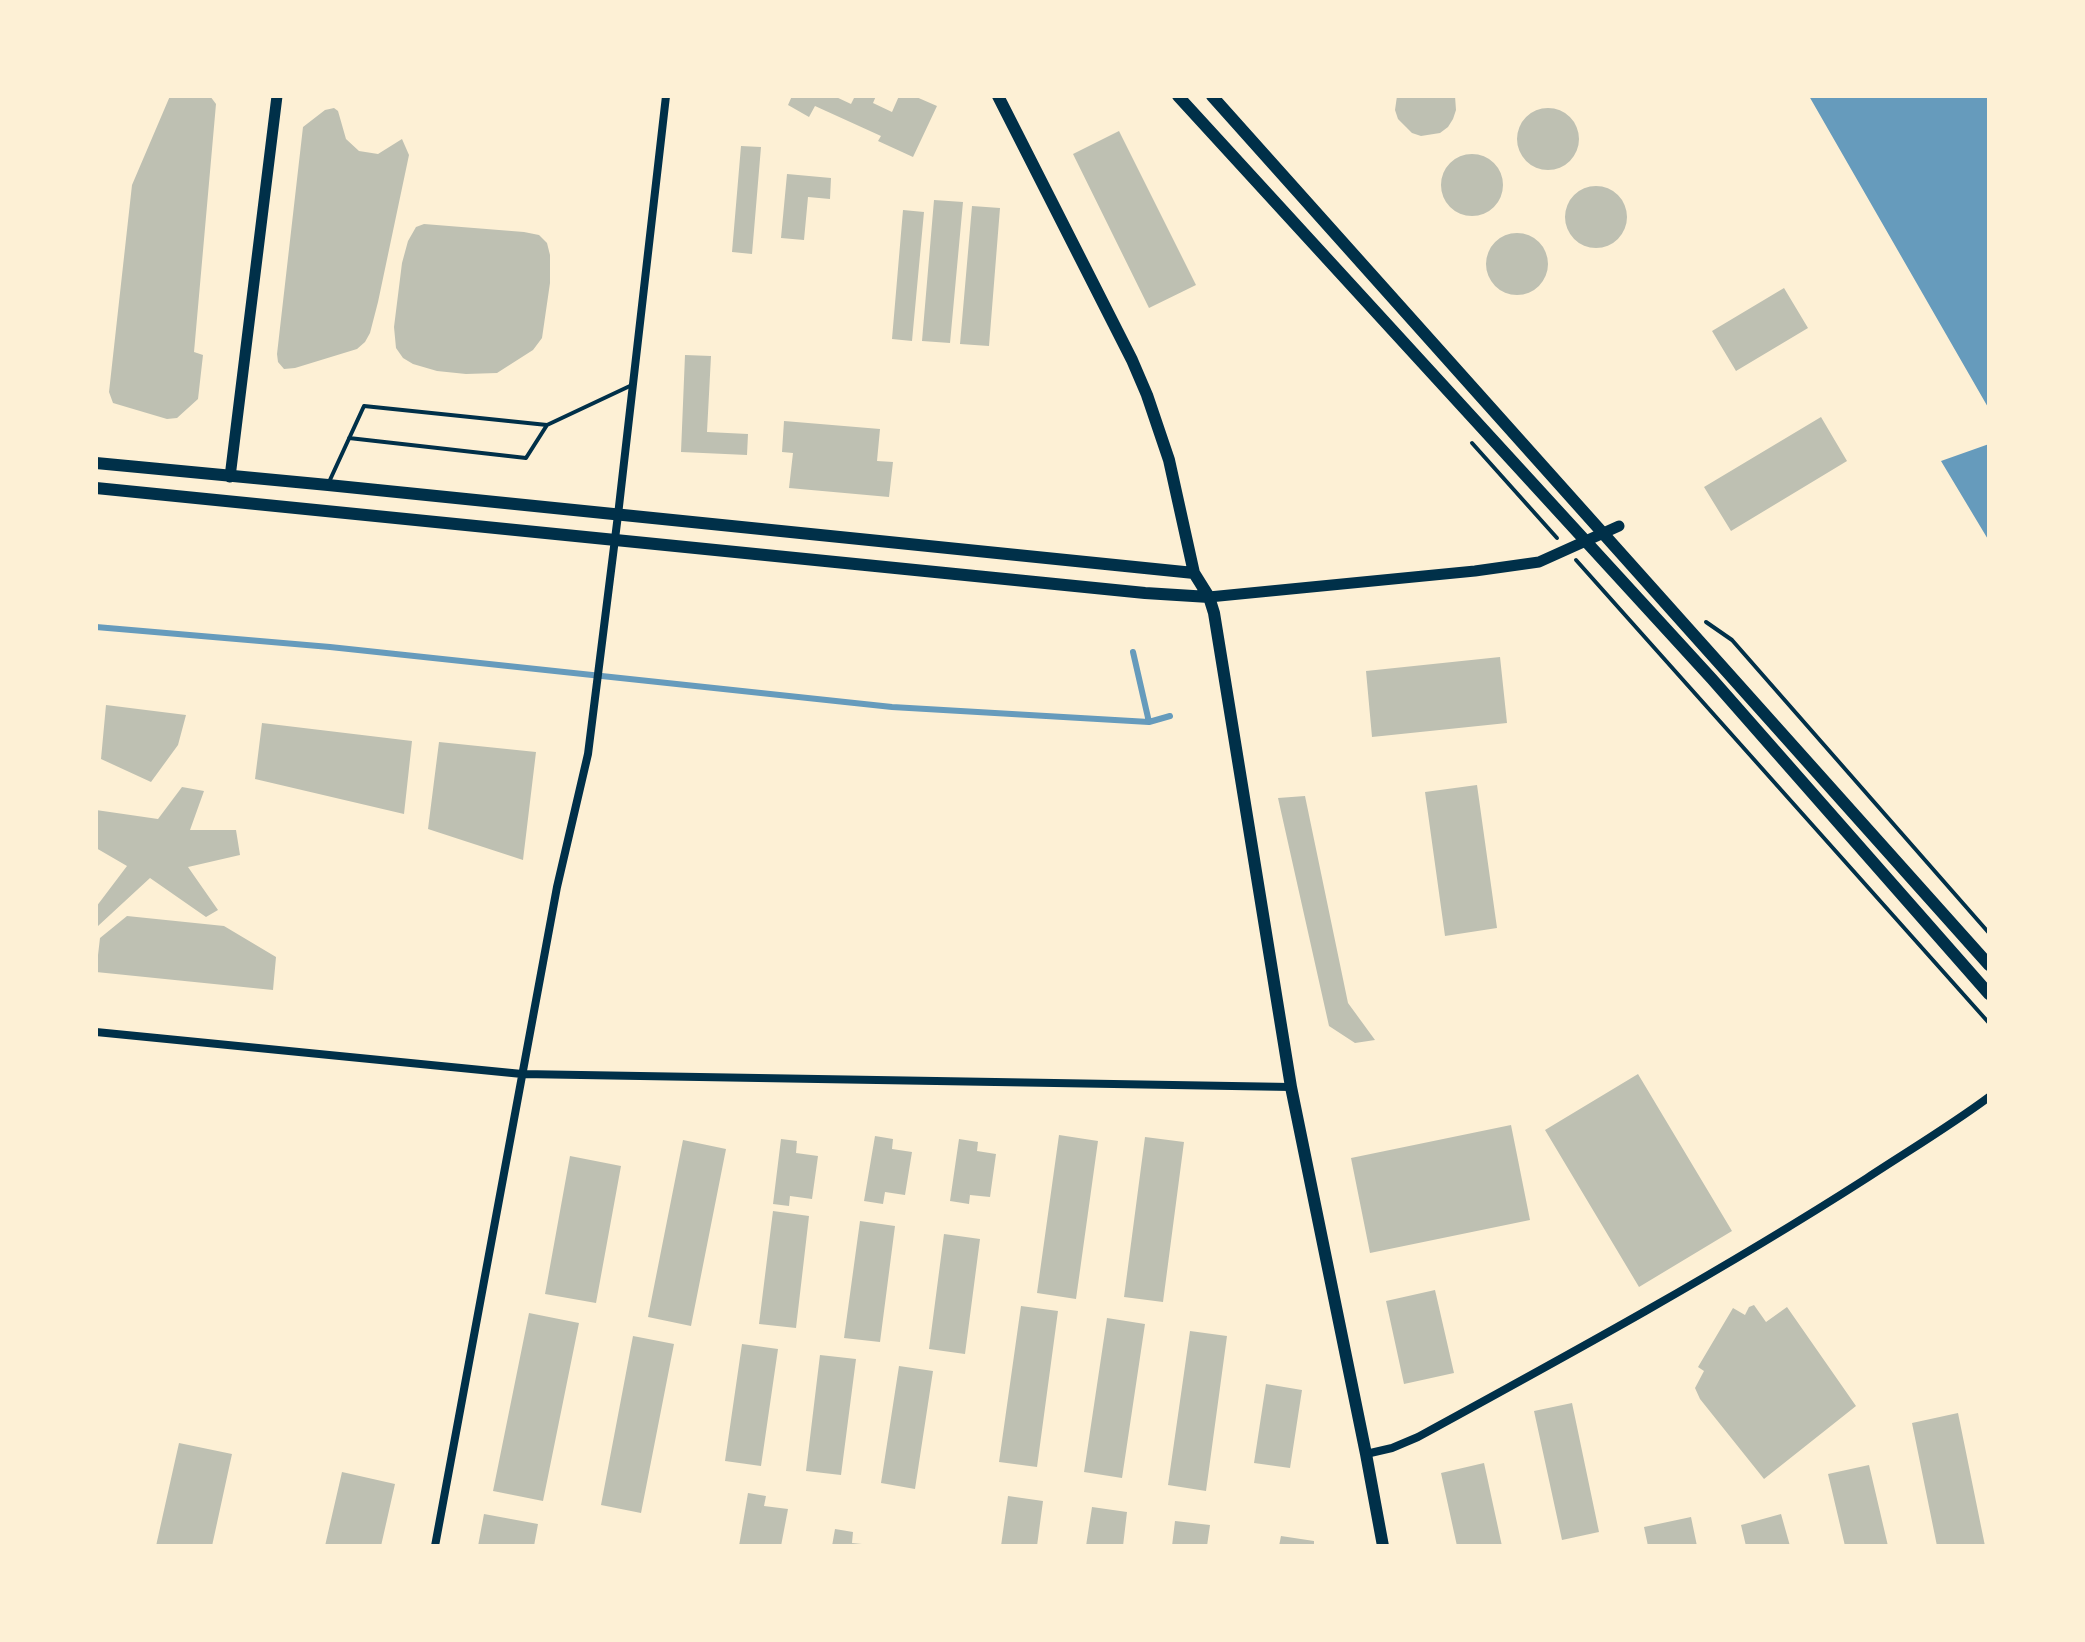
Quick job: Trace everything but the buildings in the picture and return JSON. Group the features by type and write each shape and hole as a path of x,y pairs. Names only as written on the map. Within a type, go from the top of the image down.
{"main road":[{"path":"998,96 1147,395 1169,460 1194,573 1209,597 1291,1087 1383,1546"},
{"path":"1178,96 1712,679 1989,994"},
{"path":"1212,96 1989,965"},
{"path":"96,463 1194,573"},
{"path":"96,488 1209,597"}],"street":[{"path":"230,477 277,96"},
{"path":"435,1546 557,887 588,754 666,96"},
{"path":"1209,597 1539,562 1619,526"},
{"path":"96,1032 522,1074 1291,1087"},
{"path":"1366,1454 1418,1437 1647,1311 1799,1221 1989,1097"}],"lane":[{"path":"328,485 364,406 547,425 632,385"},
{"path":"349,438 526,458 547,425"}],"water":[{"path":"1809,96 1989,96 1989,409"},
{"path":"1989,444 1989,541 1941,461"}],"waterway":[{"path":"96,627 330,647 892,707 1149,722 1170,716"},
{"path":"1133,652 1149,722"}]}
